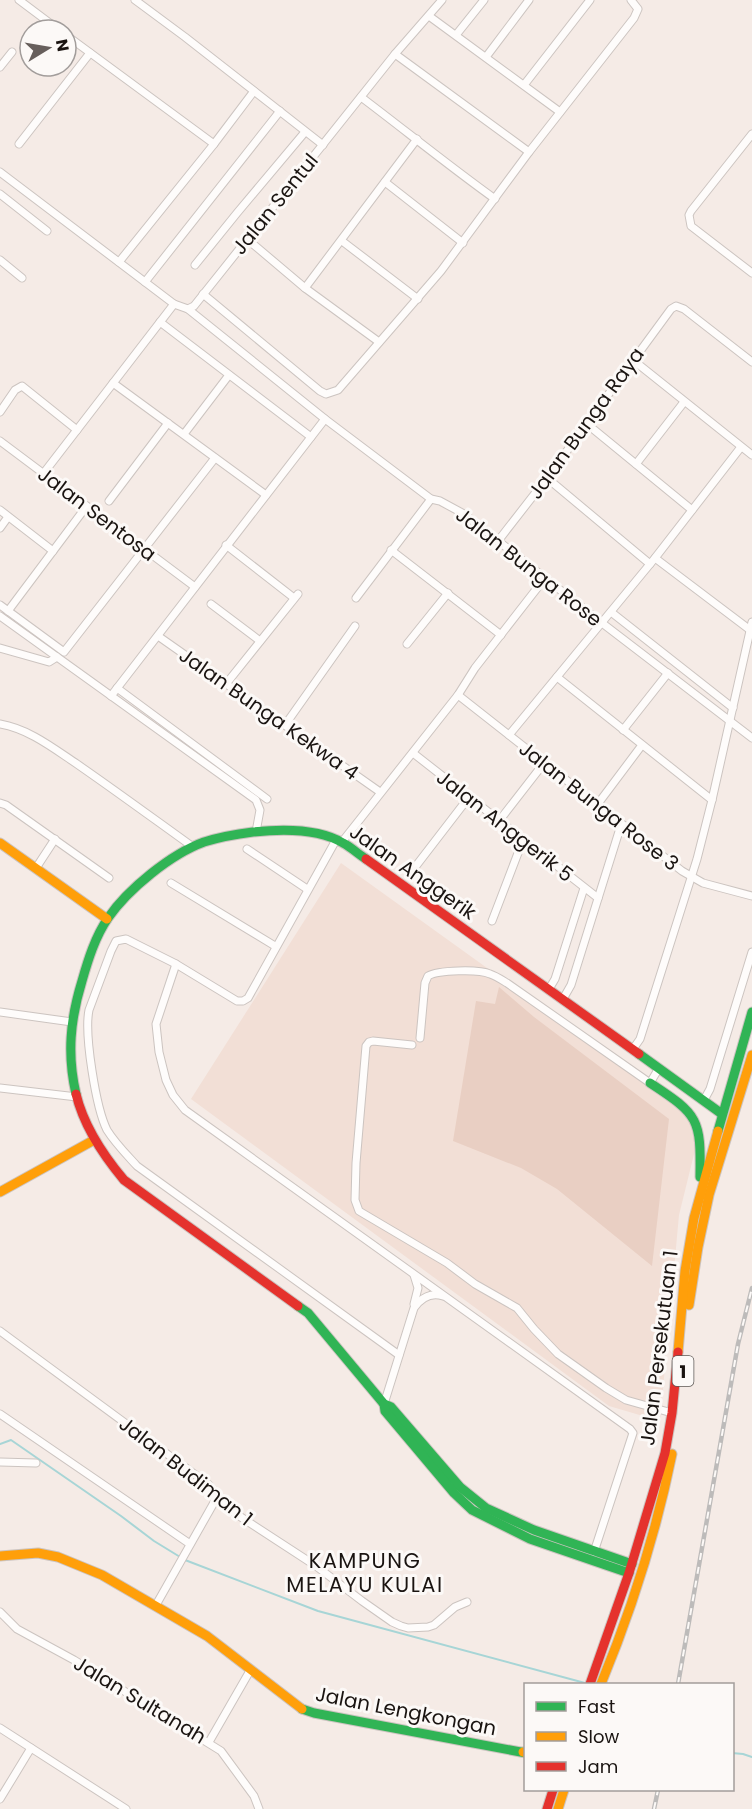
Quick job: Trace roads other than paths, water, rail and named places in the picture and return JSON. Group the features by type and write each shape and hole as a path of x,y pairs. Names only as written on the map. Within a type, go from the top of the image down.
{"main road":[{"name":"Jalan Anggerik","path":"631,1568 530,1539 472,1510 391,1407 384,1404 308,1313 133,1189 110,1165 87,1128 77,1097 71,1057 74,1008 94,944 107,919 126,897 160,868 193,847 232,835 290,831 308,833 339,841 722,1114"},
{"path":"0,843 107,919"},
{"name":"Jalan Persekutuan 1","path":"591,1682 631,1568 665,1453 672,1413 685,1271 700,1193 752,1012"},
{"name":"Jalan Persekutuan 1","path":"601,1683 641,1574 669,1473 679,1414 686,1330 698,1247 709,1195 752,1055"},
{"path":"650,1083 686,1109 697,1125 700,1193"},
{"path":"0,1192 94,1140"},
{"name":"Jalan Anggerik","path":"457,1490 486,1508 534,1530 631,1568"},
{"name":"Jalan Lengkongan","path":"0,1556 38,1552 58,1557 102,1575 207,1636 299,1708 314,1713 524,1752"},
{"path":"558,1809 564,1791"}],"street":[{"path":"18,0 43,18"},
{"path":"135,0 323,145"},
{"name":"Jalan Sentul","path":"188,309 194,306 395,54 442,0"},
{"path":"456,35 484,0"},
{"path":"486,57 529,0"},
{"path":"524,85 590,0"},
{"path":"203,294 326,394 338,390 418,299 463,243 560,111 634,18 638,9 631,0"},
{"path":"429,16 560,111"},
{"path":"78,44 214,144"},
{"path":"0,67 12,52"},
{"path":"19,144 90,53"},
{"path":"395,54 529,152"},
{"path":"118,262 254,91"},
{"path":"361,97 495,198"},
{"path":"145,282 279,111"},
{"path":"195,265 305,132"},
{"path":"752,134 690,211 689,216 691,226 752,273"},
{"path":"306,288 417,139"},
{"name":"Jalan Bunga Rose","path":"0,172 174,304 188,309 325,419 430,499 440,501 464,514 752,738"},
{"path":"385,182 463,243"},
{"path":"0,194 47,231"},
{"path":"247,239 306,288 379,342"},
{"path":"342,241 418,299"},
{"path":"0,260 22,278"},
{"path":"43,474 174,304"},
{"name":"Jalan Bunga Raya","path":"498,541 668,312 675,306 684,309 752,362"},
{"path":"160,322 310,437"},
{"path":"633,360 752,455"},
{"path":"184,434 229,375"},
{"path":"113,383 266,495"},
{"path":"0,412 15,390 22,386 77,430"},
{"path":"636,464 684,402"},
{"path":"111,696 325,419"},
{"path":"109,501 168,423"},
{"path":"587,424 692,510"},
{"name":"Jalan Sentosa","path":"0,441 195,587"},
{"path":"509,735 653,561 741,447"},
{"path":"0,605 64,652 215,458"},
{"path":"547,478 653,561 751,626 712,800 692,877 640,1039 633,1049"},
{"path":"356,598 430,499"},
{"path":"8,611 86,507"},
{"path":"0,510 53,551"},
{"path":"0,528 8,517"},
{"path":"226,545 296,596 226,684"},
{"path":"391,550 501,635"},
{"path":"399,1355 137,1166 107,1129 95,1090 87,1018 111,951 116,941 121,939 126,939 176,964 237,1001 248,998 307,889 339,841 413,753 545,578"},
{"path":"407,644 448,593"},
{"path":"211,604 260,641"},
{"path":"611,612 733,708"},
{"path":"0,616 256,800 260,810 256,832"},
{"path":"285,725 355,626"},
{"name":"Jalan Bunga Kekwa 4","path":"158,636 380,792"},
{"path":"0,648 49,662 57,657"},
{"path":"622,729 668,673"},
{"path":"557,676 712,800"},
{"path":"117,688 267,798"},
{"name":"Jalan Bunga Rose 3","path":"458,695 682,871 703,883 752,896"},
{"path":"0,724 36,737 119,792 193,847"},
{"path":"597,805 642,745"},
{"name":"Jalan Anggerik 5","path":"413,753 598,898"},
{"path":"499,821 544,763"},
{"path":"409,875 469,797"},
{"path":"0,803 109,878"},
{"path":"563,999 571,985 621,825"},
{"path":"36,868 55,839"},
{"path":"492,921 523,840"},
{"path":"247,849 307,889"},
{"path":"171,883 275,946"},
{"path":"549,989 555,979 584,888"},
{"path":"704,1100 711,1089 752,952"},
{"path":"176,964 155,1031 166,1080 179,1104 633,1433 594,1552"},
{"path":"420,1038 425,983 428,976 435,973 479,971 490,973 507,983 650,1083 659,1068"},
{"path":"0,1012 72,1022"},
{"path":"412,1045 373,1041 366,1046 355,1200 359,1211 433,1254 475,1284 517,1308 558,1354 606,1388 626,1400 672,1413"},
{"path":"0,1088 77,1097"},
{"path":"384,1404 414,1308 418,1288 413,1272"},
{"path":"414,1308 421,1299 430,1295 440,1295 451,1300"},
{"name":"Jalan Budiman 1","path":"0,1331 208,1484 219,1500 230,1510 316,1566 392,1622 408,1628 428,1627 454,1607 467,1602"},
{"path":"0,1414 190,1544"},
{"path":"0,1461 36,1463"},
{"path":"156,1605 216,1499 215,1493"},
{"name":"Jalan Sultanah","path":"0,1612 17,1629 74,1660 221,1751 242,1778 259,1809"},
{"path":"209,1742 251,1669"},
{"path":"0,1728 126,1809"},
{"path":"0,1799 31,1749"}],"waterway":[{"path":"0,1444 11,1440 154,1541 185,1560 318,1611 585,1683"},
{"path":"734,1753 752,1757"}],"railway":[{"path":"678,1683 738,1344 752,1288"},
{"path":"654,1809 658,1791"}],"district":[{"name":"KAMPUNG MELAYU KULAI","path":"365,1572"}]}
